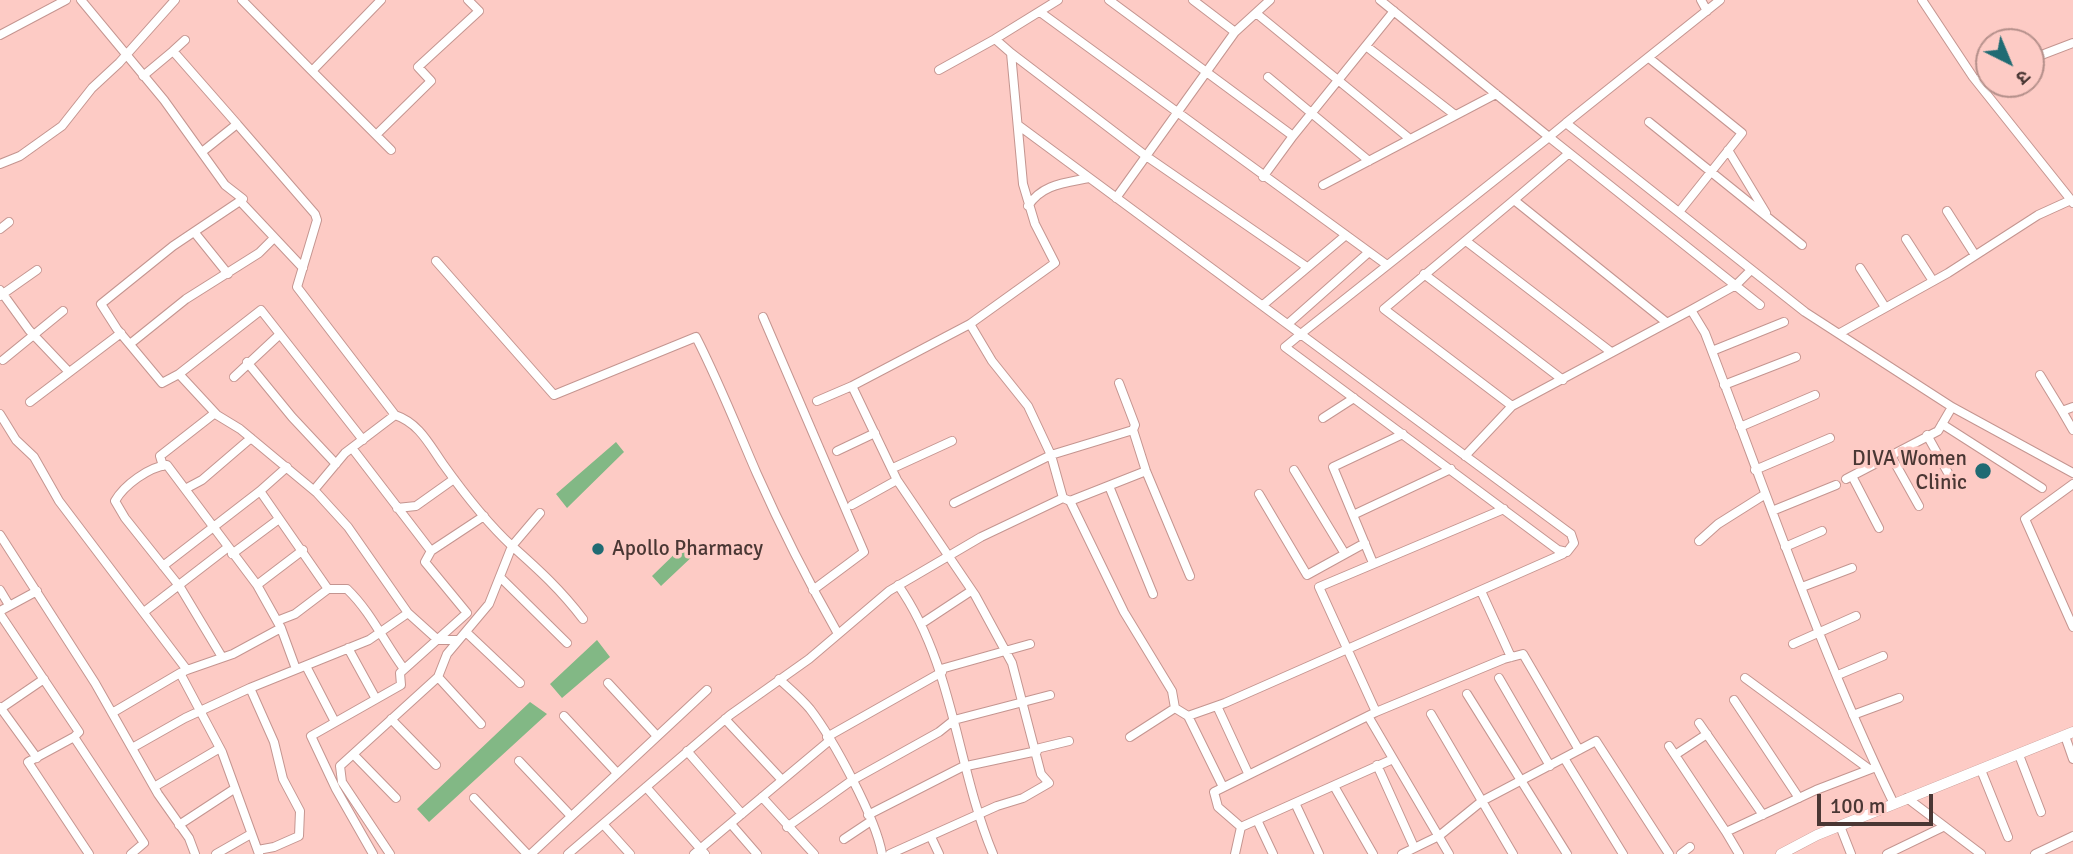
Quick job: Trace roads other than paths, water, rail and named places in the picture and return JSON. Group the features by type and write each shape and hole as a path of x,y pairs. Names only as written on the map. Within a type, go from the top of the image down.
{"street":[{"path":"0,35 66,0"},
{"path":"81,0 127,53 225,185 243,199 173,246 102,304 146,367 162,383 179,374 261,310 363,440"},
{"path":"0,164 20,156 62,126 92,88 175,0"},
{"path":"242,0 391,150"},
{"path":"312,71 381,0"},
{"path":"376,135 431,81 418,67 479,11 468,0"},
{"path":"939,70 1058,0"},
{"path":"1109,0 1206,75 1293,136"},
{"path":"1193,0 1235,32"},
{"path":"1116,198 1235,32 1270,0"},
{"path":"1380,0 1568,154 1648,212 1760,305"},
{"path":"1701,0 1707,11"},
{"path":"1563,554 1285,347 1720,0"},
{"path":"1922,0 1932,11 1943,36 1975,79"},
{"path":"1263,177 1394,11"},
{"path":"1040,12 1387,265"},
{"path":"1256,13 1410,139"},
{"path":"995,39 1146,156 1307,267"},
{"path":"143,76 184,40"},
{"path":"2045,54 2073,43"},
{"path":"1366,46 1455,115"},
{"path":"173,51 317,220 297,287 301,294 395,415 408,419 427,439 484,516 512,545 535,563 583,619"},
{"path":"817,401 852,386 970,324 1055,264 1028,206 1011,53"},
{"path":"1649,58 1742,133 1679,212"},
{"path":"1268,77 1369,161"},
{"path":"1323,185 1496,94"},
{"path":"1840,333 1975,256 2038,215 2072,201 1990,98"},
{"path":"1649,122 1802,245"},
{"path":"1566,123 1805,312 1952,407 2073,473"},
{"path":"202,152 236,124"},
{"path":"1018,125 1289,323 1572,536 1573,548 1563,554 1347,650 1188,716"},
{"path":"1728,150 1769,218"},
{"path":"1512,406 1386,312 1385,306 1568,154"},
{"path":"1028,206 1033,197 1051,186 1089,178"},
{"path":"1514,200 1666,322"},
{"path":"240,201 303,268"},
{"path":"1947,211 1975,256"},
{"path":"0,229 9,222"},
{"path":"195,233 228,274"},
{"path":"1262,305 1346,235"},
{"path":"131,344 186,299 228,274 274,239"},
{"path":"1906,239 1933,281"},
{"path":"1466,241 1611,352"},
{"path":"1289,323 1369,252"},
{"path":"436,261 554,395 696,337 718,380 758,477 813,590 837,632"},
{"path":"1860,268 1885,307"},
{"path":"37,270 1,294 34,336 68,371"},
{"path":"1465,456 1512,406 1692,310 1736,285 1750,271"},
{"path":"1424,274 1563,380"},
{"path":"1692,310 1712,351 1764,495 1838,675 1872,768 1894,804"},
{"path":"3,360 63,311"},
{"path":"762,317 864,551 813,590"},
{"path":"1712,351 1784,323"},
{"path":"970,324 992,361 1028,406 1051,455 1067,500 1124,612 1172,691 1175,708 1188,716 1223,787"},
{"path":"30,402 121,333"},
{"path":"234,377 279,335"},
{"path":"1724,385 1796,357"},
{"path":"247,362 292,417 336,464"},
{"path":"179,374 215,413 251,438 314,490 348,527 408,613 438,640 458,640"},
{"path":"2040,375 2073,430"},
{"path":"1119,383 1135,425 1133,430 1146,471 1190,576"},
{"path":"852,386 897,480 971,591 1012,663 1041,774 1049,783 1023,799 997,806 890,854"},
{"path":"1740,427 1815,395"},
{"path":"1323,418 1354,398"},
{"path":"1879,528 1849,477 1938,431 1952,407"},
{"path":"2062,411 2073,407"},
{"path":"163,466 160,456 169,446 215,413"},
{"path":"0,414 16,440 34,457 59,501 144,612 184,671 219,748 259,852 299,836 300,811 283,779 274,742 250,688"},
{"path":"314,490 352,448 395,415"},
{"path":"1942,424 2042,488"},
{"path":"954,503 1051,455 1133,430"},
{"path":"837,451 876,432"},
{"path":"1373,563 1333,467 1403,434"},
{"path":"1927,435 1952,480"},
{"path":"187,488 202,480 251,438"},
{"path":"1755,470 1830,438"},
{"path":"892,468 952,441"},
{"path":"352,448 431,551"},
{"path":"1891,456 1919,506"},
{"path":"222,657 180,587 115,501 120,492 152,467 167,465 187,488 212,527 257,585 279,625 296,669"},
{"path":"163,566 287,467"},
{"path":"1353,515 1451,469"},
{"path":"1294,470 1345,554"},
{"path":"568,854 726,719 809,659 837,632 898,585 946,555 1067,500 1146,471"},
{"path":"397,508 424,502 454,479"},
{"path":"852,505 897,480"},
{"path":"2073,484 2025,519 2073,627"},
{"path":"1772,511 1802,496 1836,485"},
{"path":"1109,486 1153,593"},
{"path":"260,491 328,589"},
{"path":"1259,494 1307,575 1365,543"},
{"path":"1699,541 1717,524 1764,495"},
{"path":"1449,854 1392,759 1319,587 1504,509"},
{"path":"390,854 342,782 340,766 438,677 447,654 489,604 512,545 540,513"},
{"path":"479,616 467,613 425,562 431,551 484,516"},
{"path":"144,612 279,519"},
{"path":"1785,547 1822,531"},
{"path":"0,535 113,713 153,787 195,854"},
{"path":"257,585 303,550"},
{"path":"1802,587 1852,568"},
{"path":"500,578 568,643"},
{"path":"898,585 921,624 942,671 977,816 993,854"},
{"path":"113,713 184,671 222,657 279,625 328,589 346,589 366,607 379,633 404,669"},
{"path":"0,590 9,605"},
{"path":"37,591 0,612 79,732 28,762 89,854"},
{"path":"921,624 971,591"},
{"path":"1481,591 1511,657"},
{"path":"132,748 200,711 379,633 408,613"},
{"path":"373,854 335,789 311,736 401,685 400,673 467,613"},
{"path":"1793,644 1856,616"},
{"path":"466,632 520,683"},
{"path":"646,787 700,852 828,739 942,671 1030,644"},
{"path":"348,648 376,699"},
{"path":"1241,827 1218,807 1214,792 1372,714 1524,654 1579,750"},
{"path":"1838,675 1883,656"},
{"path":"306,666 335,722"},
{"path":"438,677 481,724"},
{"path":"1499,678 1550,766"},
{"path":"1745,678 1872,768"},
{"path":"37,758 0,708 44,679"},
{"path":"779,679 811,711 828,739 869,818 882,854"},
{"path":"608,683 657,736"},
{"path":"474,798 529,854 707,690"},
{"path":"1466,694 1567,854"},
{"path":"788,826 851,781 939,732 954,720 1050,695"},
{"path":"1853,715 1899,698"},
{"path":"1734,700 1799,798"},
{"path":"1217,706 1248,774"},
{"path":"1130,737 1175,708"},
{"path":"1432,714 1513,854"},
{"path":"564,716 617,773"},
{"path":"391,719 436,765"},
{"path":"726,719 782,780"},
{"path":"1699,723 1763,815"},
{"path":"1675,755 1707,734"},
{"path":"1781,854 1840,826 2069,734 2073,759"},
{"path":"74,737 144,843 131,854"},
{"path":"844,839 869,818 964,767 1069,741"},
{"path":"1402,854 1439,836 1482,802 1596,741 1669,854"},
{"path":"1669,746 1739,854"},
{"path":"153,787 219,748"},
{"path":"688,751 742,814"},
{"path":"353,754 396,798"},
{"path":"2019,755 2041,812"},
{"path":"1564,758 1623,854"},
{"path":"1241,827 1392,759"},
{"path":"519,761 571,816"},
{"path":"1377,765 1414,847"},
{"path":"1726,832 1872,768"},
{"path":"1981,770 2008,837"},
{"path":"1334,786 1373,854"},
{"path":"179,825 234,789"},
{"path":"762,797 814,854"},
{"path":"1907,799 1981,854"},
{"path":"1294,803 1318,854"},
{"path":"1257,820 1273,854"},
{"path":"603,824 627,853"},
{"path":"731,824 757,854"},
{"path":"1840,826 1851,854"},
{"path":"1235,854 1241,827"},
{"path":"1887,854 1943,827"},
{"path":"216,854 251,834"},
{"path":"2035,854 2073,836"},
{"path":"931,837 939,854"},
{"path":"1681,854 1690,847"}],"place":[{"name":"DIVA Women Clinic","path":"1983,471"},
{"name":"Apollo Pharmacy","path":"598,549"}]}
